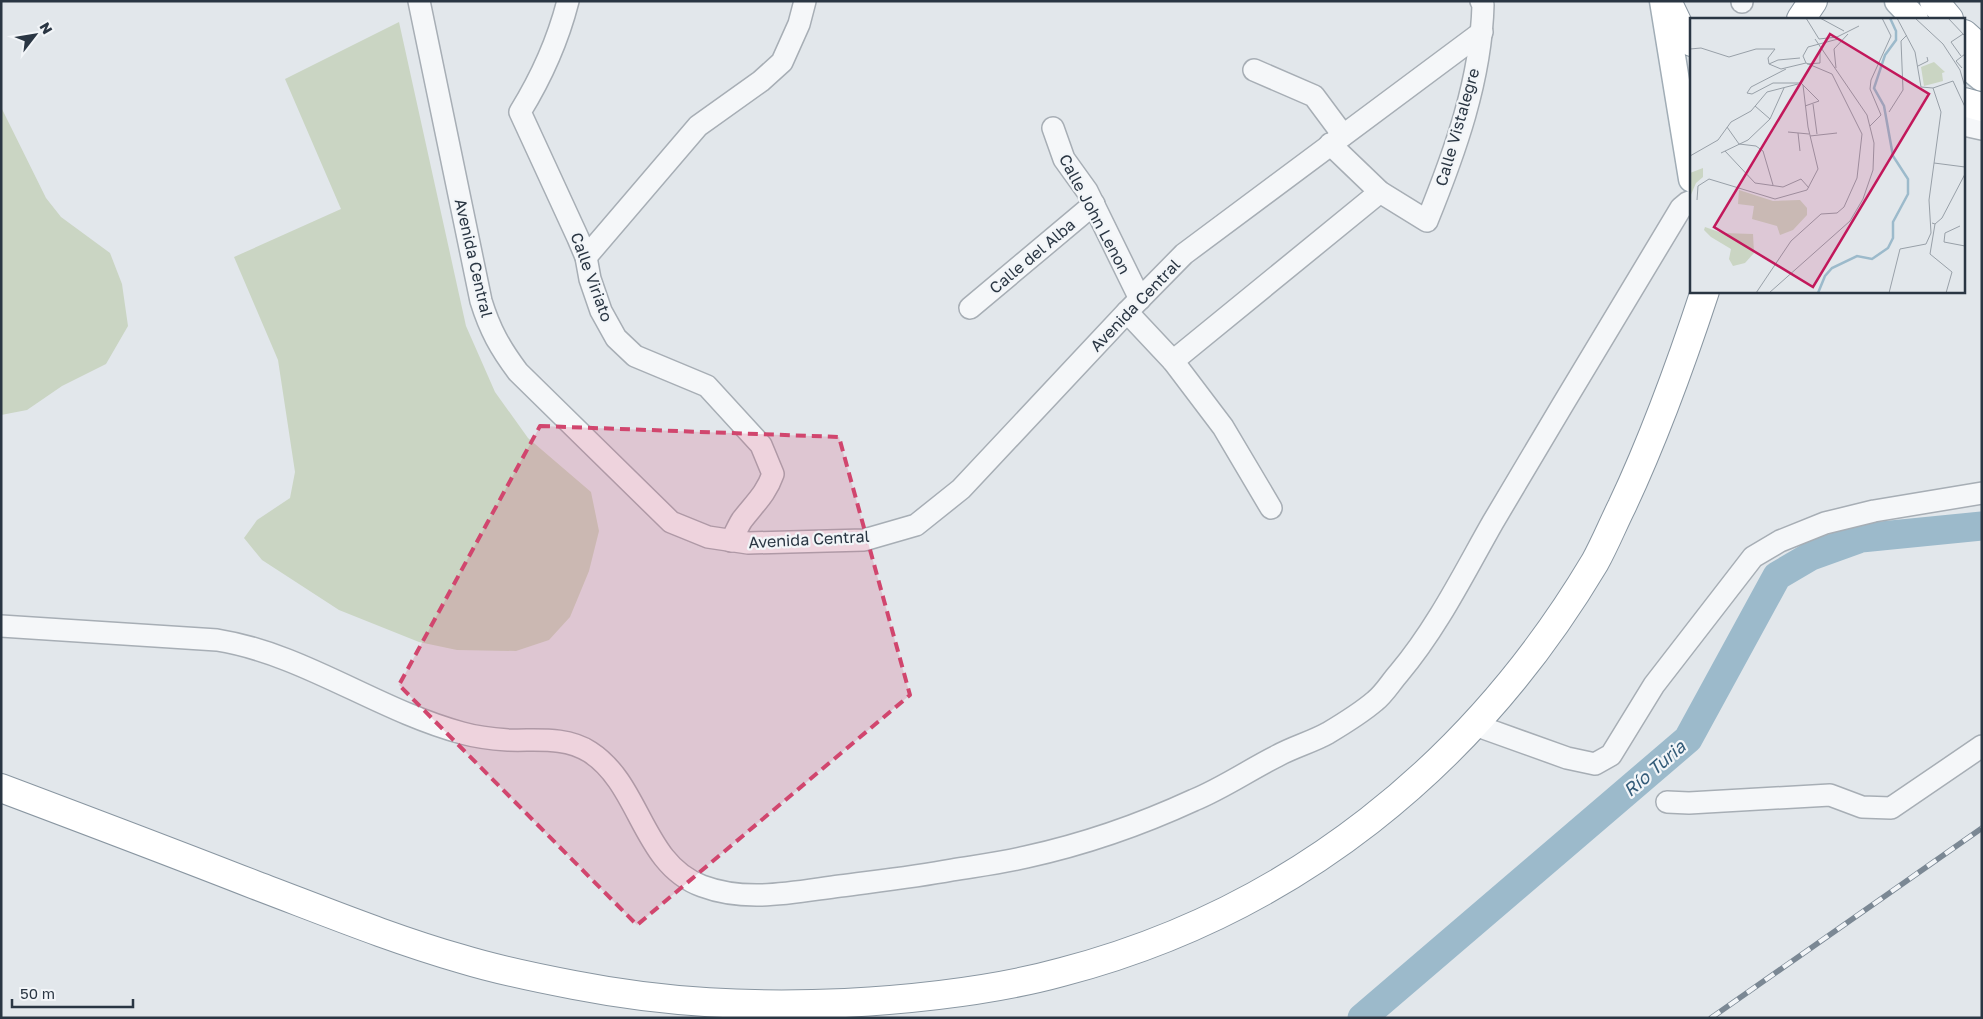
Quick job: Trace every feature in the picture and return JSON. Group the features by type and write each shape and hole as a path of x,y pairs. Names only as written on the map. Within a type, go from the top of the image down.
{"highway":[{"path":"1667,1 1681,30 1680,39"},
{"path":"1802,18 1813,1"},
{"path":"1819,18 1829,1"},
{"path":"1934,1 1948,18"},
{"path":"1966,36 1982,50"},
{"path":"1966,103 1982,107"},
{"path":"1,788 386,935 465,960 573,985 662,1000 751,1005 835,1003 891,1001 972,990 1061,973 1154,943 1234,908 1308,865 1366,824 1422,777 1475,725 1538,648 1597,559 1636,475 1696,304 1704,292"}],"main road":[{"path":"1662,1 1680,39 1690,156"},
{"path":"1898,1 1914,18"},
{"path":"1966,65 1982,78"}],"street":[{"name":"Avenida Central","path":"419,1 481,301 487,321 500,348 518,372 671,522 708,537 748,543 864,540 916,525 961,489 1184,254 1482,32"},
{"name":"Calle Viriato","path":"568,1 562,26 534,89 520,112 586,257 590,280 601,311 616,338 635,356 707,386 761,445 773,474 769,486 758,503 742,520 731,540"},
{"path":"586,257 698,126 761,81 782,62 799,24 805,1"},
{"name":"Calle Vistalegre","path":"1380,192 1427,221 1446,174 1469,100 1482,32 1483,5 1481,1"},
{"path":"1654,1 1680,39"},
{"path":"1173,361 1380,192 1336,140 1314,96 1254,70"},
{"path":"1966,125 1982,129"},
{"name":"Calle John Lenon","path":"1053,128 1064,159 1094,204 1133,306 1223,427 1271,508"},
{"path":"1,626 217,640 244,644 285,659 402,711 464,734 507,740 557,740 584,748 610,768 631,799 640,820 658,850 670,865 683,877 696,884 717,891 742,896 769,895 922,876 1026,857 1101,836 1196,800 1280,754 1326,734 1376,701 1419,650 1566,399 1681,208 1690,201"},
{"name":"Calle del Alba","path":"970,308 1094,204"},
{"path":"1475,725 1567,758 1595,764 1611,755 1654,685 1753,557 1780,540 1825,523 1874,511 1982,493"},
{"path":"1666,802 1689,803 1830,795 1862,807 1891,808 1982,746"}],"highlighted area":[{"path":"540,426 839,437 910,695 637,925 399,685"}],"green space":[{"path":"399,22 466,326 495,392 528,438 591,492 599,531 589,571 570,617 549,640 516,651 457,650 419,642 339,610 262,560 244,538 257,520 290,498 295,472 278,360 234,257 341,209 285,79"},
{"path":"1,107 46,198 61,217 110,253 122,284 128,326 106,364 62,386 27,410 1,415"}],"waterway":[{"name":"Río Turia","path":"1362,1018 1688,739 1777,576 1811,556 1861,538 1982,526"}],"railway":[{"path":"1711,1018 1982,828"}]}
